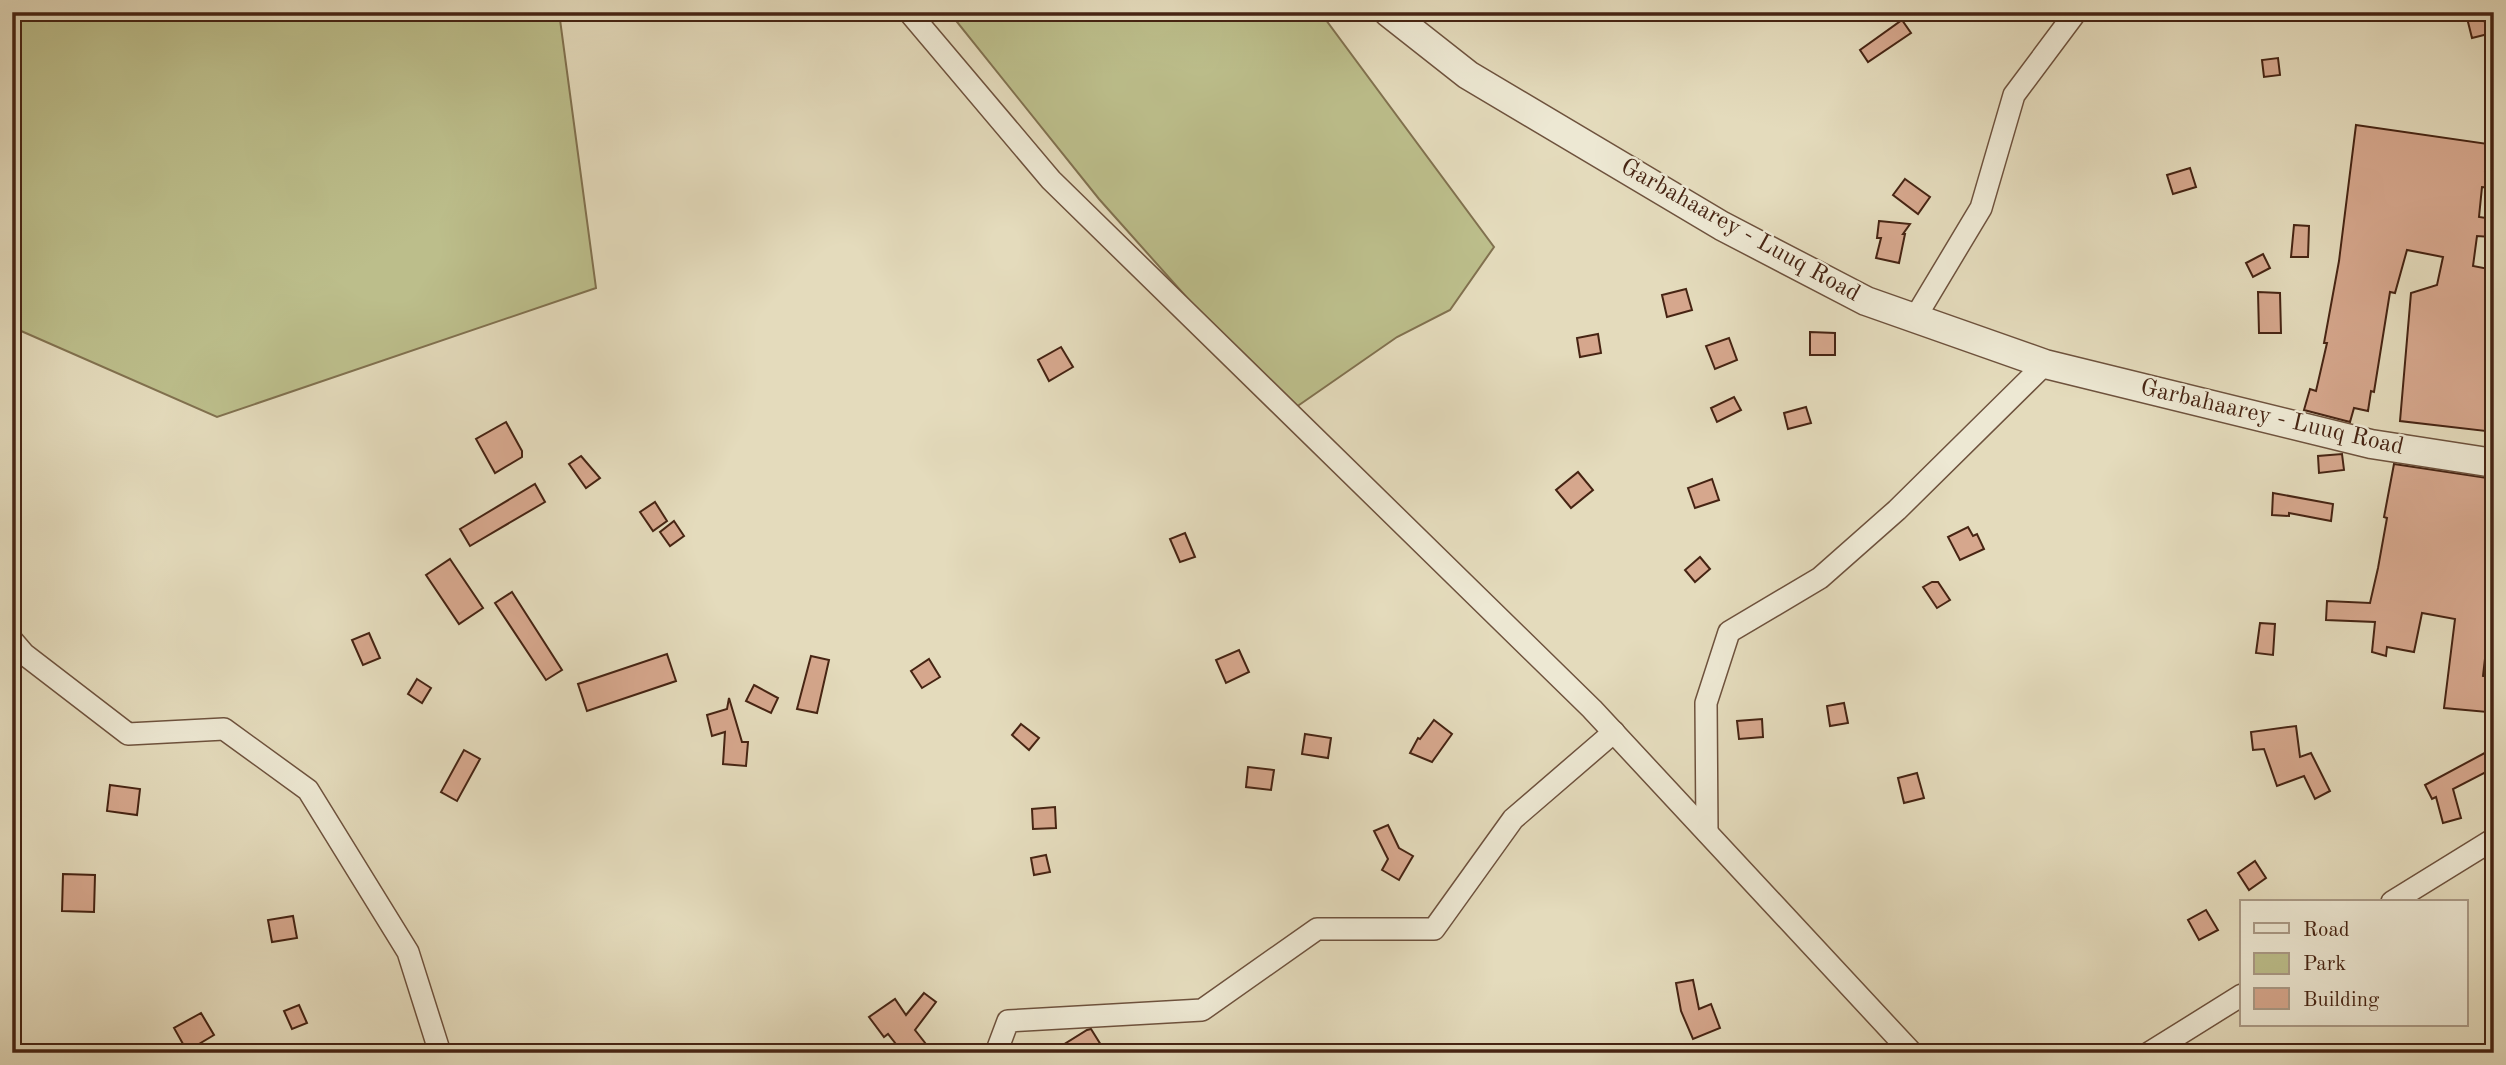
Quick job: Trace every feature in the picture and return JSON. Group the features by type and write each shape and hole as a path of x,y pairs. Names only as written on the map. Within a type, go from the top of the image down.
{"street":[{"path":"909,12 1051,180 1614,732 1913,1053"},
{"name":"Garbahaarey - Luuq Road","path":"1388,12 1468,75 1722,226 1866,301 2045,364 2371,444 2494,463"},
{"path":"1915,318 1981,208 2014,95 2076,12"},
{"path":"1707,832 1706,703 1729,632 1820,578 1897,510 2045,364"},
{"path":"12,640 24,654 128,734 224,729 308,790 408,952 440,1053"},
{"path":"996,1053 1008,1021 1202,1010 1317,929 1434,929 1513,819 1614,732"},
{"path":"2395,900 2494,839"},
{"path":"2149,1053 2240,996"}],"green space":[{"path":"12,12 559,12 596,288 217,417 12,327"},
{"path":"949,12 1320,12 1494,247 1450,310 1397,337 1289,412 1099,199"}],"building":[{"path":"2482,12 2488,34 2472,38 2466,14"},
{"path":"1902,20 1911,33 1868,62 1860,50"},
{"path":"2278,58 2280,75 2264,77 2262,60"},
{"path":"2356,125 2488,144 2485,171 2494,172 2493,188 2482,187 2479,217 2493,219 2491,237 2477,236 2473,266 2494,270 2494,432 2400,421 2411,293 2437,285 2443,257 2407,250 2395,293 2390,292 2374,392 2371,391 2368,411 2354,408 2350,422 2304,410 2310,389 2316,391 2327,343 2324,343 2339,261"},
{"path":"2190,168 2196,187 2173,194 2167,175"},
{"path":"1905,179 1930,197 1918,214 1893,195"},
{"path":"1879,221 1910,224 1903,234 1899,263 1876,258 1881,238 1877,238"},
{"path":"2294,225 2309,226 2308,257 2291,257"},
{"path":"2263,254 2270,268 2253,277 2246,263"},
{"path":"1686,289 1692,310 1667,317 1662,295"},
{"path":"2258,292 2280,293 2281,333 2259,333"},
{"path":"1810,332 1835,333 1835,355 1810,355"},
{"path":"1598,334 1601,353 1580,357 1577,338"},
{"path":"1729,338 1737,360 1715,369 1706,346"},
{"path":"1061,347 1073,367 1049,381 1038,360"},
{"path":"1734,397 1741,410 1717,422 1711,408"},
{"path":"1806,407 1811,423 1788,429 1784,413"},
{"path":"506,422 522,451 522,457 495,473 476,439"},
{"path":"2342,454 2344,470 2319,473 2318,456"},
{"path":"581,456 600,478 586,488 569,464"},
{"path":"2394,464 2494,479 2494,594 2490,610 2494,610 2494,625 2489,624 2483,676 2490,677 2487,712 2444,708 2455,619 2422,613 2414,652 2387,647 2386,656 2372,652 2375,622 2326,620 2327,601 2370,603 2387,518 2384,517"},
{"path":"1578,472 1593,490 1571,508 1556,490"},
{"path":"1712,479 1719,500 1695,508 1688,488"},
{"path":"535,484 545,502 470,546 460,529"},
{"path":"2273,493 2333,504 2331,521 2289,513 2289,516 2272,515"},
{"path":"655,502 667,521 653,531 640,512"},
{"path":"674,521 684,536 670,546 660,532"},
{"path":"1968,527 1973,536 1977,534 1984,549 1960,560 1948,537"},
{"path":"1185,533 1195,557 1180,562 1170,539"},
{"path":"1700,557 1710,569 1695,582 1685,570"},
{"path":"450,559 483,608 459,624 426,575"},
{"path":"1938,582 1950,600 1937,608 1923,587"},
{"path":"512,592 562,670 546,680 495,603"},
{"path":"2260,623 2275,624 2273,655 2256,653"},
{"path":"369,633 380,658 363,665 352,640"},
{"path":"1239,650 1249,672 1226,683 1216,660"},
{"path":"667,654 676,681 587,711 578,684"},
{"path":"811,656 829,660 817,713 797,709"},
{"path":"929,659 940,677 922,688 911,671"},
{"path":"417,679 431,688 422,703 408,694"},
{"path":"754,685 778,698 771,713 746,701"},
{"path":"729,698 742,742 748,742 746,766 723,764 725,732 712,736 707,715 727,709"},
{"path":"1844,703 1848,723 1830,726 1827,706"},
{"path":"1762,719 1763,737 1739,739 1737,721"},
{"path":"1434,720 1452,734 1432,762 1410,753 1418,738 1420,739"},
{"path":"1021,724 1039,738 1029,750 1012,735"},
{"path":"2296,726 2300,757 2311,753 2330,791 2315,799 2304,776 2277,786 2264,749 2253,750 2251,732"},
{"path":"1305,734 1331,738 1328,758 1302,754"},
{"path":"2494,748 2494,768 2453,789 2461,818 2443,823 2436,797 2432,799 2425,785"},
{"path":"464,750 480,759 457,801 441,792"},
{"path":"1248,767 1274,770 1271,790 1246,787"},
{"path":"1917,773 1924,798 1904,803 1898,778"},
{"path":"110,785 140,789 137,815 107,811"},
{"path":"1055,807 1056,828 1033,829 1032,809"},
{"path":"1388,825 1399,848 1413,856 1399,880 1382,870 1388,859 1374,831"},
{"path":"1046,855 1050,872 1034,875 1031,858"},
{"path":"2255,861 2266,878 2249,890 2238,873"},
{"path":"63,874 95,875 94,912 62,911"},
{"path":"2206,910 2218,930 2199,940 2188,920"},
{"path":"293,916 297,938 272,942 268,920"},
{"path":"1693,980 1699,1009 1711,1004 1720,1028 1693,1039 1681,1011 1676,983"},
{"path":"924,993 936,1002 915,1030 933,1053 903,1053 888,1034 884,1037 869,1017 895,999 906,1015"},
{"path":"299,1005 307,1023 292,1029 284,1011"},
{"path":"201,1013 214,1035 187,1051 174,1028"},
{"path":"1091,1029 1106,1053 1050,1053 1087,1030"}]}
